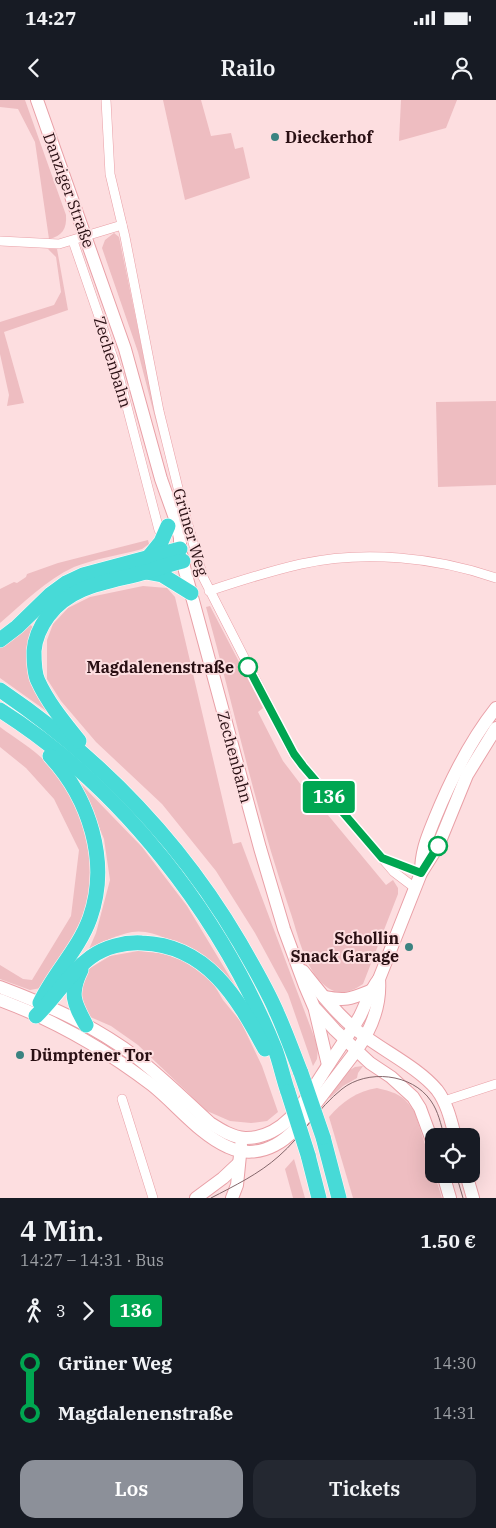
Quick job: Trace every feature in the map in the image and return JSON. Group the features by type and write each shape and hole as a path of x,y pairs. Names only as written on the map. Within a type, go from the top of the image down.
{"highway":[{"path":"147,565 161,542 164,528"},
{"path":"181,555 147,565 76,592 56,605 42,623 35,640 34,659 37,679 55,709 100,767 162,833 191,868 222,913 251,961 277,1012 301,1073 339,1198"},
{"path":"0,640 17,627 50,594 66,583 83,575 147,565 191,593"},
{"path":"0,690 63,736 100,767"},
{"path":"0,710 74,766 129,820 182,884 212,927 251,996 276,1050 319,1198"},
{"path":"18,722 56,763 73,786 86,810 93,833 97,858 96,890 90,918 41,1008"},
{"path":"41,1008 85,962 113,946 135,943 158,943 180,950 200,961 224,984 251,1023 288,1092"},
{"path":"85,962 75,982 73,995 75,1005 86,1025"}],"main road":[{"name":"Danziger Straße","path":"37,100 102,280"},
{"name":"Zechenbahn","path":"102,280 125,349 161,479 176,521 181,555 260,848 284,929 297,964 314,1008 356,1051 414,1097 427,1128"},
{"name":"Zechenbahn","path":"161,479 164,528 173,539 181,555"},
{"path":"421,873 422,853 446,791 475,736 496,708"},
{"path":"0,987 41,1008 86,1025 136,1057 210,1123 222,1131 242,1138 250,1138 271,1132 289,1120 316,1086 353,1027 370,991 379,979 421,873 438,846 467,775 496,728"},
{"name":"Zechenbahn","path":"297,964 324,997 353,1027 424,1078 437,1090 444,1102 452,1128"},
{"path":"196,1198 223,1178 240,1158 274,1146 294,1132 366,1038 372,1024 380,992 379,979"},
{"path":"324,997 350,1000 370,991"},
{"path":"0,1000 23,1008 41,1008 152,1086 204,1131 240,1158"},
{"path":"314,1008 328,1065"},
{"path":"232,1198 237,1185 242,1138"},
{"path":"223,1178 237,1185"},
{"path":"446,1183 450,1198"},
{"path":"469,1183 473,1198"}],"street":[{"name":"Grüner Weg","path":"106,100 110,174 133,276 159,411 184,513 203,577 294,754 398,877 415,888"},
{"path":"0,241 50,244 73,241 122,225"},
{"name":"Danziger Straße","path":"73,241 88,282"},
{"name":"Zechenbahn","path":"88,282 118,372 164,528"},
{"path":"209,591 301,564 353,557 393,556 457,567 496,578"},
{"name":"Grüner Weg","path":"382,858 421,873"},
{"path":"444,1102 496,1084"},
{"path":"122,1099 153,1198"}],"shaded area":[{"path":"0,100 25,100 66,215 66,224 63,231 54,238 49,239 35,142 18,109 0,107"},
{"path":"163,100 201,100 211,136 231,133 235,149 243,147 250,178 185,200"},
{"path":"401,100 457,100 446,128 399,141"},
{"path":"114,233 119,237 161,441 138,352 102,248 105,240"},
{"path":"48,249 57,249 68,310 4,332 24,403 7,406 9,395 0,354 0,322 54,305 61,292 56,257"},
{"path":"496,401 496,485 438,487 436,402"},
{"path":"148,540 149,544 142,549 90,562 64,572 35,592 0,623 0,589 14,582 17,583 26,577 27,574 58,563"},
{"path":"143,586 167,588 175,597 233,844 241,842 318,1047 317,1059 313,1066 288,994 255,933 216,871 162,804 96,742 61,701 47,679 47,640 53,624 68,608 90,597"},
{"path":"210,606 263,708 258,712 283,761 302,786 309,781 319,792 313,797 386,885 393,880 398,888 398,894 363,984 352,990 341,992 325,986 309,965 302,948 266,836 206,607"},
{"path":"29,624 33,627 28,653 30,673 38,692 52,715 0,678 0,646"},
{"path":"0,727 41,757 59,777 80,815 87,836 91,858 92,879 89,900 79,929 41,988 30,990 0,979 0,965 23,979 32,980 71,916 79,850 54,799 26,768 0,747"},
{"path":"81,784 142,847 187,906 242,997 191,954 176,944 147,932 132,932 121,935 89,949 96,933 110,880 104,839"},
{"path":"138,951 170,954 194,966 213,983 223,1000 241,1022 262,1066 278,1112 267,1121 251,1123 230,1121 207,1111 138,1045 111,1026 88,1016 79,998 87,970 110,956"},
{"path":"363,1066 357,1078 329,1097 350,1070"},
{"path":"377,1088 390,1091 403,1098 415,1113 425,1144 425,1183 437,1183 442,1198 353,1198 329,1117 350,1098"},
{"path":"294,1159 305,1198 293,1198 285,1169"}],"tram line":[{"path":"211,1198 246,1179 271,1162 295,1140 333,1097 352,1083 364,1079 389,1077 413,1084 431,1101 436,1109 442,1128"},
{"path":"459,1183 463,1198"}],"bus line":[{"name":"136","path":"248,667 294,754 382,858 421,873 438,846"}],"place":[{"name":"Dieckerhof","path":"275,137"},
{"name":"Magdalenenstraße","path":"248,667"},
{"name":"Schollin Snack Garage","path":"409,947"},
{"name":"Dümptener Tor","path":"20,1055"}]}
